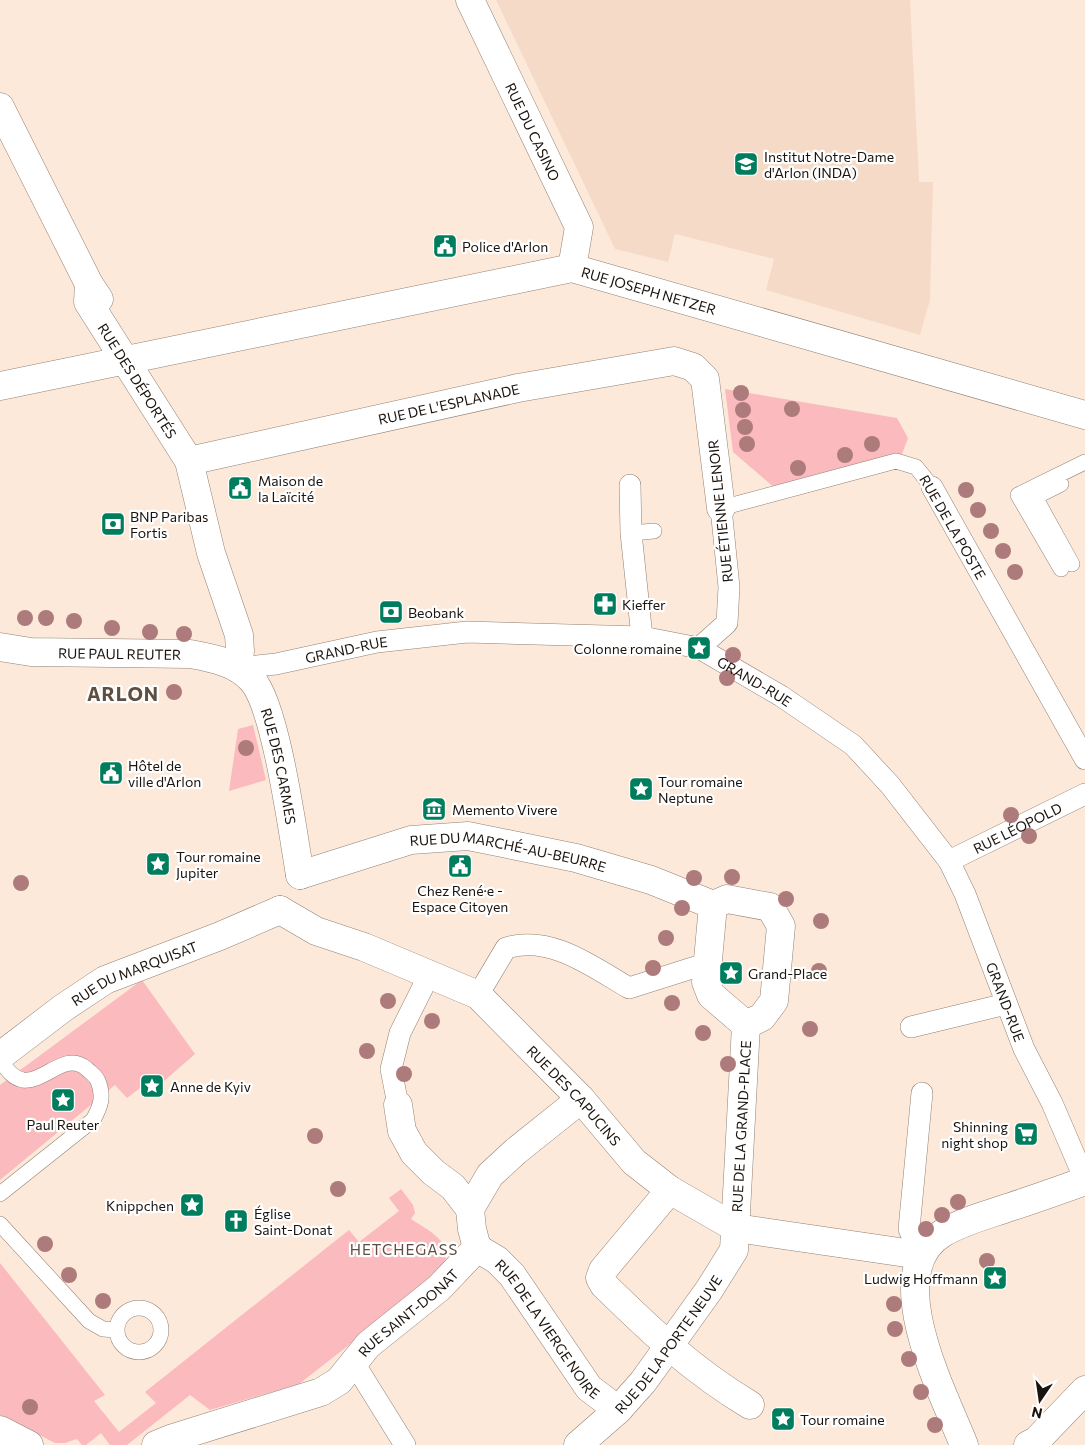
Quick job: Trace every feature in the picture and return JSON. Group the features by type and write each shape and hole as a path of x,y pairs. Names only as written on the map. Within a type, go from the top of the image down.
{"street":[{"name":"RUE DU CASINO","path":"470,0 579,227 572,268"},
{"name":"RUE DES DÉPORTÉS","path":"0,107 89,284 88,302 189,461 211,553 239,635 238,668"},
{"name":"RUE JOSEPH NETZER","path":"0,386 572,268 1085,415"},
{"name":"RUE JOSEPH NETZER","path":"89,284 120,331 140,345 176,350"},
{"name":"RUE DE L'ESPLANADE","path":"189,461 518,388 674,362 706,371"},
{"name":"RUE ÉTIENNE LENOIR","path":"699,648 727,623 728,587 706,371"},
{"path":"630,485 631,534 642,637"},
{"name":"RUE DE LA POSTE","path":"932,487 1085,759"},
{"name":"GRAND-RUE","path":"238,668 276,664 377,642 467,632 642,637 699,648 781,696 853,745 890,785 949,860 965,894 1006,1004 1036,1073 1052,1103 1085,1181"},
{"name":"RUE PAUL REUTER","path":"0,647 31,652 190,654 215,658 238,668"},
{"name":"RUE DES CARMES","path":"238,668 252,680 264,697 284,788 300,875"},
{"name":"RUE LÉOPOLD","path":"949,860 1085,794"},
{"name":"RUE DU MARCHÉ-AU-BEURRE","path":"300,875 411,840 468,836 508,842 586,861 651,880 713,905"},
{"path":"280,910 300,875"},
{"path":"727,899 770,907 781,926 774,1001 762,1017 746,1025 711,995 706,982 713,905 727,899"},
{"name":"RUE DES CAPUCINS","path":"280,910 316,931 364,947 430,973 478,995 581,1099 634,1162 670,1190 736,1228 920,1255"},
{"name":"RUE DU MARQUISAT","path":"0,1056 63,1008 104,980 220,936 280,910"},
{"path":"478,995 506,948 522,943 549,946 579,959 629,988 708,963"},
{"path":"430,973 400,1033 391,1069 402,1131 414,1153 432,1172 452,1187 470,1209 472,1230 477,1248"},
{"path":"911,1027 1006,1004"},
{"name":"RUE DE LA GRAND-PLACE","path":"736,1228 746,1025"},
{"path":"922,1093 910,1229 920,1255 914,1294 923,1342 964,1445"},
{"path":"470,1209 490,1175 516,1151 581,1099"},
{"path":"920,1255 941,1234 969,1221 1085,1181"},
{"path":"670,1190 603,1270 600,1278 604,1285 669,1348 716,1384 750,1404"},
{"name":"RUE DE LA PORTE NEUVE","path":"578,1445 618,1410 643,1382 669,1348 734,1250 736,1228"},
{"name":"RUE SAINT-DONAT","path":"156,1445 322,1392 339,1381 368,1345 439,1288 477,1248"},
{"name":"RUE DE LA VIERGE NOIRE","path":"477,1248 497,1260 512,1275 589,1388 618,1410"},
{"path":"354,1363 405,1445"},
{"path":"1028,1445 1036,1441 1085,1390"},
{"path":"0,1430 29,1445"}],"lane":[{"name":"RUE DE LA POSTE","path":"721,508 896,461 916,467 932,487"},
{"path":"1085,462 1018,495 1067,567 1035,497 1085,473"},
{"path":"631,534 654,531"},
{"path":"0,1060 10,1074 22,1080 35,1080 54,1067 69,1064 84,1067 96,1077 102,1091 101,1107 92,1120 0,1194"},
{"path":"0,1224 89,1321 103,1329 116,1330"}],"shaded area":[{"name":"Institut Notre-Dame d'Arlon (INDA)","path":"496,0 910,0 919,182 933,182 930,300 920,335 766,290 774,259 675,234 668,262 615,249"},
{"path":"725,389 897,418 908,438 902,454 776,489 733,452"},
{"path":"253,725 266,780 229,791 238,729"},
{"path":"142,980 195,1054 147,1096 140,1088 127,1098 115,1085 0,1180 0,1085"},
{"path":"401,1189 413,1205 415,1213 411,1219 430,1231 445,1247 444,1264 431,1281 299,1384 210,1410 190,1395 127,1445 110,1445 101,1433 86,1445 82,1445 77,1439 65,1443 55,1443 0,1415 0,1263 105,1395 94,1401 119,1432 156,1403 145,1392 349,1230 359,1242 399,1211 389,1198"}],"place":[{"name":"Institut Notre-Dame d'Arlon (INDA)","path":"746,164"},
{"name":"Police d'Arlon","path":"445,246"},
{"name":"Maison de la Laïcité","path":"240,488"},
{"name":"BNP Paribas Fortis","path":"113,524"},
{"name":"Kieffer","path":"605,604"},
{"name":"Beobank","path":"391,612"},
{"name":"Colonne romaine","path":"699,648"},
{"name":"Hôtel de ville d'Arlon","path":"111,773"},
{"name":"Tour romaine Neptune","path":"641,789"},
{"name":"Memento Vivere","path":"434,809"},
{"name":"Tour romaine Jupiter","path":"158,864"},
{"name":"Chez René·e - Espace Citoyen","path":"460,866"},
{"name":"Grand-Place","path":"731,973"},
{"name":"Anne de Kyiv","path":"152,1086"},
{"name":"Paul Reuter","path":"63,1100"},
{"name":"Shinning night shop","path":"1026,1134"},
{"name":"Knippchen","path":"192,1205"},
{"name":"Église Saint-Donat","path":"236,1221"},
{"name":"Ludwig Hoffmann","path":"995,1278"},
{"name":"Tour romaine","path":"783,1419"}],"district":[{"name":"ARLON","path":"123,693"},
{"name":"HETCHEGASS","path":"404,1249"}]}
